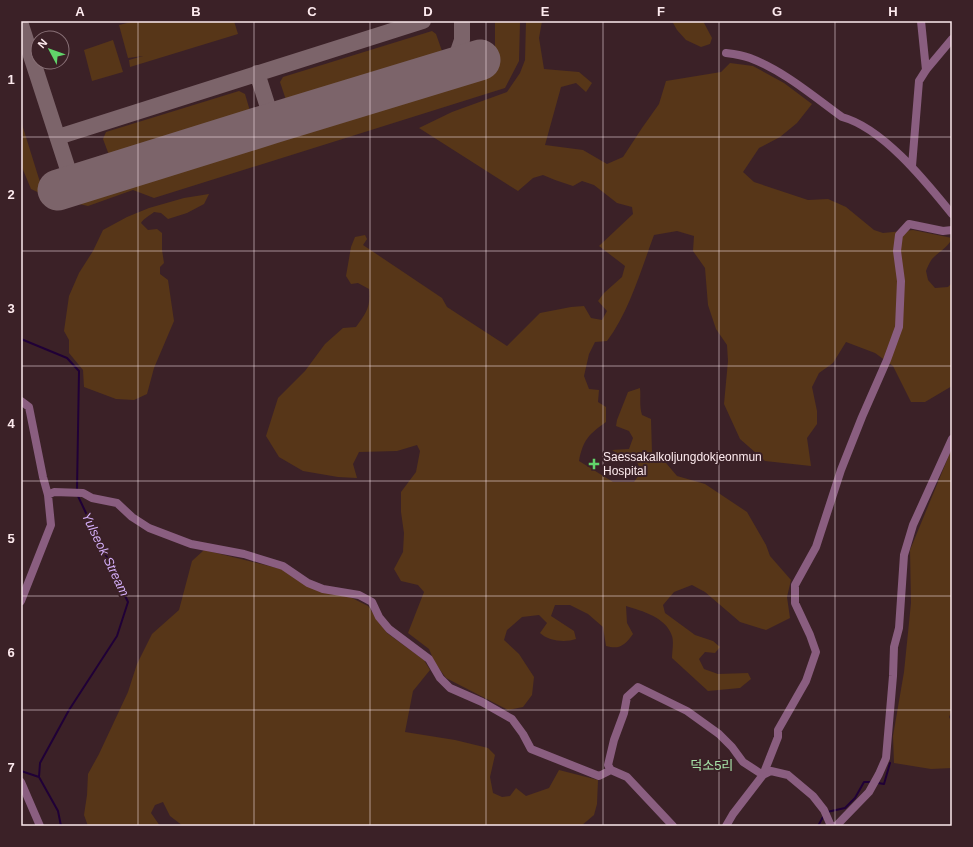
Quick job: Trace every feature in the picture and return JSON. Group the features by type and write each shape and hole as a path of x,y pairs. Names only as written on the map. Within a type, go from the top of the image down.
{"street":[{"path":"922,21 926,70"},
{"path":"912,166 919,81 926,70 952,39"},
{"path":"726,53 750,58 778,72 842,117 849,119 872,132 912,166 952,214"},
{"path":"726,826 733,814 764,775 778,737 778,730 806,681 816,652 795,603 795,585 816,547 841,470 887,360 899,327 901,281 897,251 899,235 909,224 943,231 952,230"},
{"path":"21,401 29,407 48,495 51,525 21,601"},
{"path":"836,826 869,792 886,758 894,647 899,628 904,555 913,525 952,439"},
{"path":"48,495 54,492 83,493 92,498 117,503 132,517 149,528 191,544 244,554 283,566 308,583 323,589 359,595 372,602 379,616 389,630 429,659 440,678 450,688 482,702 512,719 524,734 531,749 598,776 611,770"},
{"path":"673,826 627,777 611,770 608,765 627,697 638,687 687,711 719,734 743,762 764,775"},
{"path":"764,775 771,771 788,775 813,796 824,810 830,826"},
{"path":"21,782 40,826"}],"shaded area":[{"path":"135,21 234,21 238,34 130,67 129,60 143,56 128,58 119,25"},
{"path":"495,21 520,21 519,61 505,88 154,198 133,190 88,206 48,197 31,189 21,165 21,121 44,195 72,200 495,67"},
{"path":"526,21 542,21 539,38 544,69 579,72 592,83 586,92 576,83 561,87 545,145 583,150 607,164 623,157 659,104 666,81 721,72 730,63 753,66 784,83 812,104 797,123 780,137 759,148 743,172 754,182 808,200 828,199 846,207 874,230 883,233 913,230 952,238 946,247 932,259 926,271 928,280 935,288 948,287 952,283 952,386 925,402 911,402 893,366 875,353 846,342 833,363 819,373 812,387 817,411 817,424 807,438 811,466 765,461 740,439 724,404 728,361 727,345 716,329 708,305 705,268 693,251 694,236 677,231 654,235 634,290 615,330 607,341 595,342 589,354 584,376 589,389 599,390 598,402 606,407 606,422 595,430 588,438 579,461 613,482 634,482 641,472 636,459 624,458 612,450 629,449 633,438 629,431 616,426 617,420 628,392 640,388 640,405 642,415 651,419 652,453 657,459 666,463 677,476 705,484 747,512 766,545 770,556 791,580 787,597 790,618 766,630 740,622 705,592 692,585 674,592 663,605 665,613 695,635 713,641 720,647 715,653 705,652 699,659 704,669 718,674 748,673 751,679 740,688 708,691 672,658 673,638 665,624 653,616 626,606 627,623 633,634 625,644 619,647 606,646 603,627 588,614 570,605 555,605 551,616 574,631 576,639 567,641 543,636 540,633 547,623 539,615 522,617 507,630 504,640 519,654 534,677 532,695 523,707 508,710 446,678 435,663 429,649 408,633 424,592 418,585 401,581 394,569 403,552 404,533 401,512 401,492 416,472 420,451 417,445 397,451 359,452 353,464 357,478 338,477 303,471 279,457 266,436 278,398 305,371 325,344 343,328 356,327 367,310 369,289 358,283 351,284 346,276 351,247 355,237 365,235 367,239 363,245 442,298 447,307 507,346 540,313 584,306 591,318 602,320 607,311 598,301 604,293 622,277 625,266 599,246 633,214 632,207 617,203 594,185 582,181 573,186 543,175 533,178 518,191 419,128 452,112 507,92 520,73 525,60"},
{"path":"672,21 703,21 712,38 710,44 701,47 686,40 677,30"},
{"path":"432,31 436,34 442,51 437,57 291,103 286,100 280,82 283,77"},
{"path":"113,40 123,72 92,81 84,50"},
{"path":"239,91 245,94 250,111 247,117 114,158 109,155 103,139 106,132"},
{"path":"209,194 204,204 187,213 168,219 161,213 154,212 145,218 141,223 148,230 157,229 162,233 164,263 160,267 160,274 168,280 174,321 154,368 147,394 134,400 116,399 84,387 83,370 69,353 69,340 64,331 69,296 79,273 93,251 103,230 127,217 149,208 184,198"},
{"path":"952,448 952,710 949,717 952,723 952,768 931,769 894,763 893,736 904,672 911,603 910,550"},
{"path":"204,550 281,569 350,597 368,606 387,633 424,660 430,670 413,691 405,732 455,740 488,748 495,755 490,777 493,793 502,797 510,796 516,788 526,796 549,788 559,770 598,780 597,804 594,815 581,826 183,826 170,816 163,802 155,805 151,813 160,826 88,826 84,815 88,774 128,692 137,664 152,634 179,610 192,561"}],"waterway":[{"name":"Yulseok Stream","path":"21,339 67,358 79,371 77,490"},
{"name":"Yulseok Stream","path":"61,826 58,811 39,777 40,763 69,710 117,636 128,602 77,494"},
{"path":"878,783 884,784 890,763"},
{"path":"21,771 39,777"},
{"path":"827,812 845,808 855,798 864,782 871,782"},
{"path":"818,826 823,817"}],"taxiway":[{"path":"58,137 423,21"},
{"path":"452,69 462,40 462,21"},
{"path":"21,25 73,185"},
{"path":"257,73 273,123"}],"runway":[{"path":"58,190 480,60"}],"place":[{"name":"Saessakalkoljungdokjeonmun Hospital","path":"594,464"}],"district":[{"name":"덕소5리","path":"712,765"}]}
